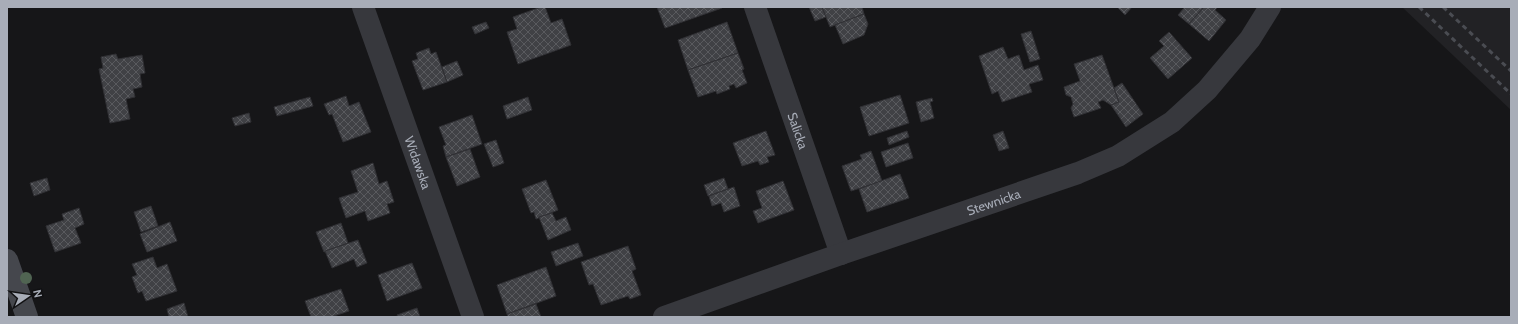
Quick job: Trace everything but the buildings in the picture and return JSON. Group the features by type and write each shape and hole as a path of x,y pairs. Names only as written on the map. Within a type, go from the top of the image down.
{"street":[{"name":"Widawska","path":"363,7 473,317"},
{"name":"Salicka","path":"755,7 841,254"},
{"name":"Stewnicka","path":"664,317 841,254 1078,173 1118,156 1172,122 1207,90 1250,38 1270,7"},
{"path":"7,260 27,317"}],"shaded area":[{"path":"1402,7 1511,7 1511,110"}],"railway":[{"path":"1419,7 1511,94"},
{"path":"1443,7 1511,71"}]}
